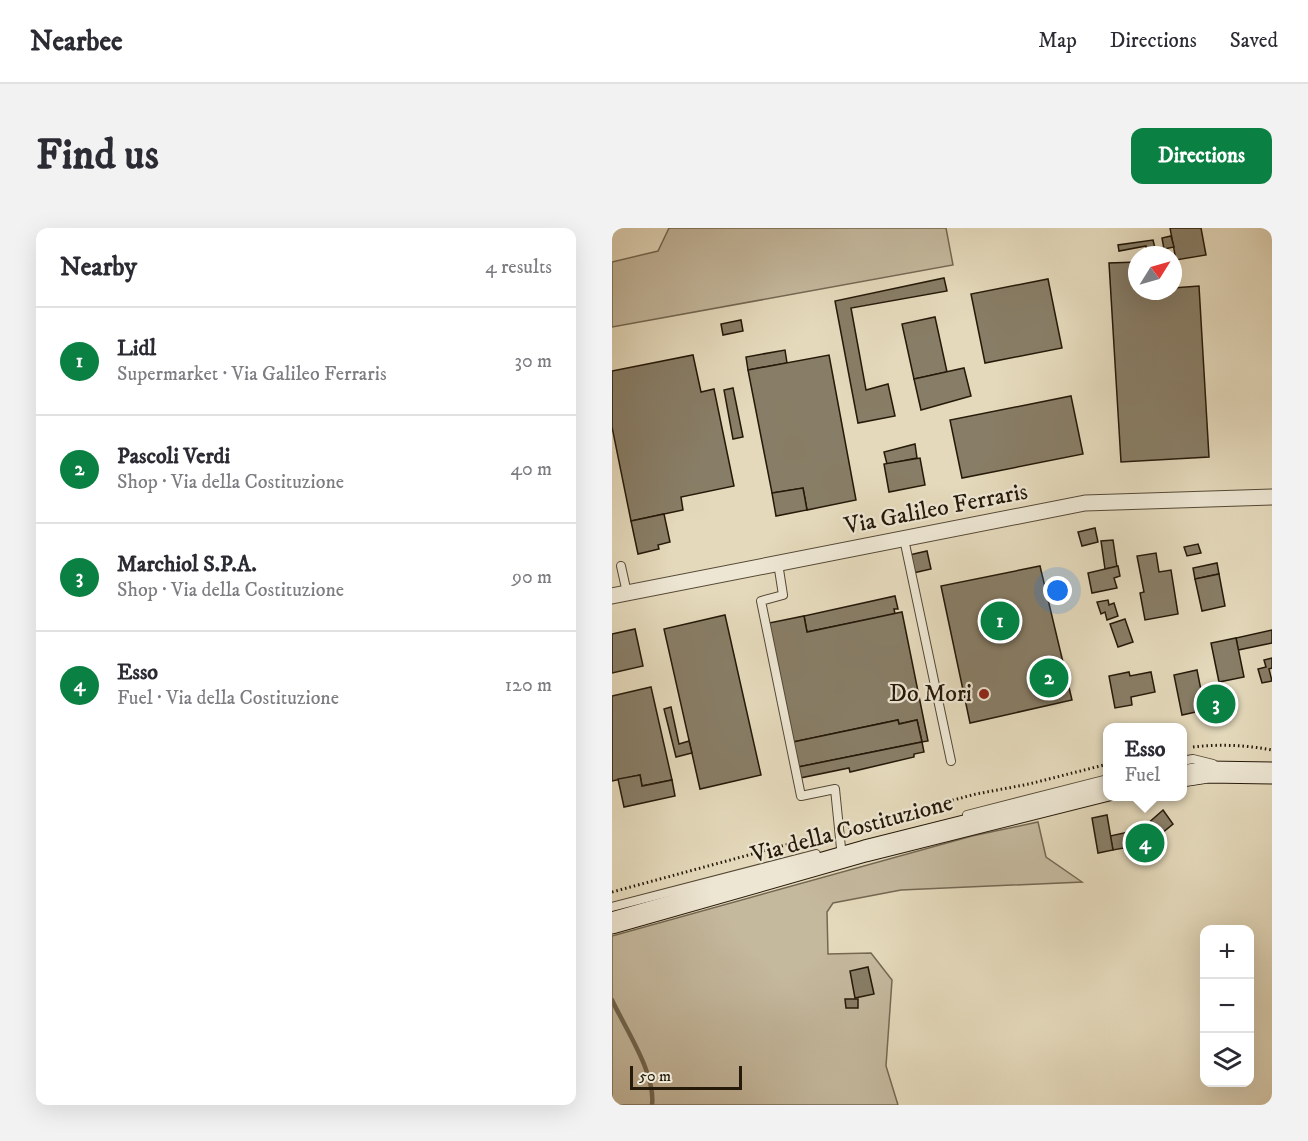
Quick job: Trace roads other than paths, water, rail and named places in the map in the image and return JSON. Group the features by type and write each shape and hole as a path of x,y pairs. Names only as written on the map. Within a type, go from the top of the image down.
{"main road":[{"path":"1187,775 1237,771 1271,773"},
{"name":"Via della Costituzione","path":"612,923 876,848 1103,791"}],"street":[{"name":"Via Galileo Ferraris","path":"620,594 1085,503 1272,497"}],"lane":[{"path":"904,538 951,761"},
{"path":"778,563 783,595 761,601 801,796 835,789 841,848"},
{"path":"620,594 621,566"},
{"path":"1187,760 1193,759 1237,771"},
{"name":"Via della Costituzione","path":"955,818 1103,779"},
{"name":"Via della Costituzione","path":"612,907 852,845"}],"waterway":[{"path":"612,1000 645,1066 652,1093 652,1105"}],"place":[{"name":"Lidl","path":"1000,621"},
{"name":"Pascoli Verdi","path":"1049,678"},
{"name":"Do Mori","path":"984,694"},
{"name":"Marchiol S.P.A.","path":"1216,704"},
{"name":"Esso","path":"1145,843"}]}
